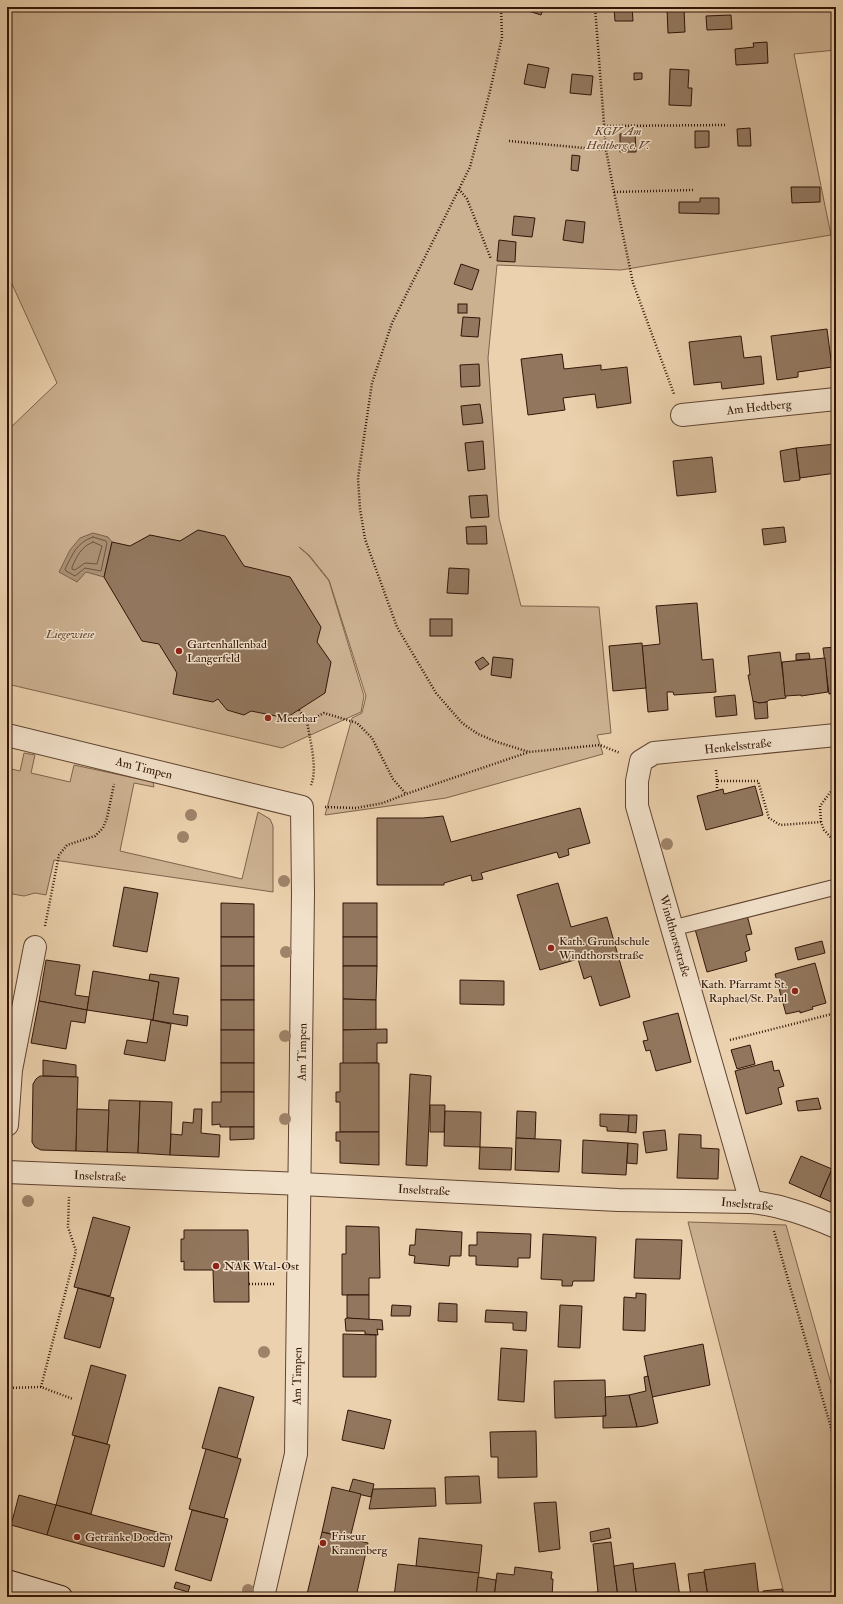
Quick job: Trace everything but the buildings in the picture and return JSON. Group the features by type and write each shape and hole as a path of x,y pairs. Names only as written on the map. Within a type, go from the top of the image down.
{"street":[{"name":"Am Hedtberg","path":"682,415 836,399"},
{"name":"Am Timpen","path":"7,735 302,807 303,894 301,1184 296,1454 263,1597"},
{"name":"Henkelsstraße","path":"641,761 654,753 836,735"},
{"name":"Windthorststraße","path":"641,761 637,781 637,806 706,1046 759,1202"},
{"path":"7,1125 9,1070 35,947"},
{"name":"Inselstraße","path":"7,1172 301,1184 618,1200 759,1202 798,1211 836,1227"},
{"path":"7,1581 61,1597"}],"lane":[{"path":"673,928 836,887"}],"path":[{"path":"501,7 502,37 490,91 470,167 392,323 372,384 358,478 360,509 366,540 397,627 436,693 462,723 478,734 497,742 529,752"},
{"path":"595,7 606,150 633,283 682,415"},
{"path":"604,126 726,125"},
{"path":"509,141 606,150"},
{"path":"459,189 467,199 492,259"},
{"path":"614,192 693,190"},
{"path":"299,710 307,722 313,754 314,779 302,807 356,808 384,803 529,752 600,745 641,761"},
{"path":"307,722 324,713 357,723 372,738 392,779 406,794"},
{"path":"714,748 717,791"},
{"path":"35,947 43,935 59,855 67,845 95,836 103,828 107,818 119,762"},
{"path":"717,781 758,781 769,818 780,825 821,822"},
{"path":"836,788 832,790 820,806 821,822 824,830 836,843"},
{"path":"706,1046 836,1013"},
{"path":"41,1387 76,1251 68,1227 70,1174"},
{"path":"759,1202 836,1446"},
{"path":"7,1388 41,1387 73,1399"}],"green space":[{"path":"7,7 836,7 836,50 794,54 831,235 621,270 497,265 488,358 499,518 521,606 599,607 611,733 597,735 603,754 446,798 325,815 352,718 362,713 366,696 329,580 309,555 299,547 309,556 329,581 364,696 361,712 282,748 7,684 7,431 57,383 7,273"},
{"path":"24,753 35,755 31,773 70,782 74,765 153,782 154,787 134,783 120,851 242,879 258,812 270,819 273,826 273,892 54,860 46,895 35,893 24,896 7,893 7,768 20,771"},
{"path":"688,1222 786,1225 836,1401 836,1597 785,1597"}],"water":[{"path":"93,533 108,537 112,542 104,577 86,572 77,582 59,572 70,550 80,538"}],"place":[{"name":"Gartenhallenbad Langerfeld","path":"179,651"},
{"name":"Meerbar","path":"268,718"},
{"name":"Kath. Grundschule Windthorststraße","path":"551,948"},
{"name":"Kath. Pfarramt St. Raphael/St. Paul","path":"795,991"},
{"name":"NAK Wtal-Ost","path":"216,1266"},
{"name":"Getränke Doeden","path":"77,1537"},
{"name":"Friseur Kranenberg","path":"323,1543"}],"park label":[{"name":"KGV Am Hedtberg e. V.","path":"618,138"},
{"name":"Liegewiese","path":"70,634"}]}
